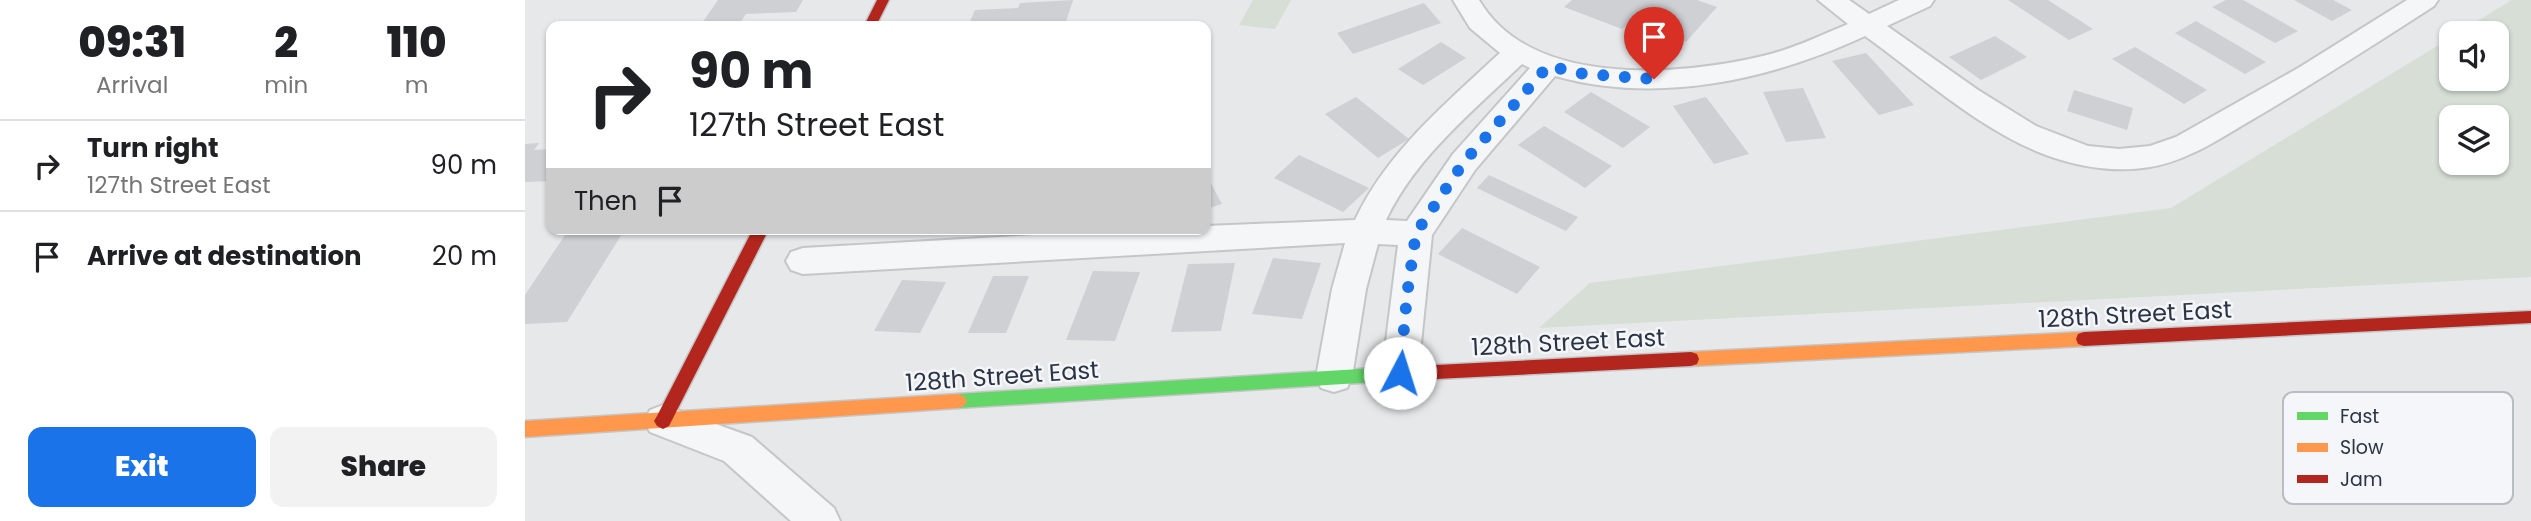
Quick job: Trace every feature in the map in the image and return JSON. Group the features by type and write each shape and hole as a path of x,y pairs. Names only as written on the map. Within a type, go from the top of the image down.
{"street":[{"path":"872,21 883,0"},
{"path":"1466,0 1480,22 1518,52 1548,66 1584,74 1654,79 1732,71 1776,61 1921,0"},
{"path":"1831,0 2021,133 2066,152 2102,158 2146,159 2167,154 2187,144 2310,73 2425,0"},
{"path":"1334,377 1345,311 1366,230 1378,204 1400,173 1443,124 1518,52"},
{"path":"1400,373 1416,233 1464,162 1548,66"},
{"path":"803,261 1366,230 1416,233"},
{"path":"758,235 663,421 738,449 820,521"},
{"name":"128th Street East","path":"525,429 1400,373 2531,317"}],"shaded area":[{"path":"1253,0 1291,0 1275,29 1239,25"},
{"path":"2512,0 2531,0 2531,277 1539,328 1590,283 2171,208 2439,45 2439,91 2509,91 2509,21 2478,21"}],"building":[{"path":"718,0 803,0 796,12 746,14 741,21 703,21"},
{"path":"1073,0 1066,21 970,21 975,10 1018,8 1020,3"},
{"path":"1572,0 1697,0 1717,7 1686,42 1630,21 1622,29 1564,7"},
{"path":"2008,0 2048,0 2093,29 2069,40"},
{"path":"2226,0 2243,0 2298,31 2275,43 2212,7"},
{"path":"2294,0 2333,0 2352,10 2332,21"},
{"path":"1424,3 1441,23 1353,54 1337,33"},
{"path":"2196,21 2266,62 2245,74 2175,33"},
{"path":"1995,36 2027,57 1981,80 1949,57"},
{"path":"1441,42 1466,58 1423,85 1398,69"},
{"path":"2135,47 2207,90 2184,104 2112,59"},
{"path":"1866,53 1914,105 1879,115 1832,61"},
{"path":"1803,88 1826,138 1786,142 1763,92"},
{"path":"2074,90 2133,108 2127,130 2067,111"},
{"path":"1591,92 1650,127 1623,148 1564,112"},
{"path":"1356,97 1409,139 1378,158 1325,114"},
{"path":"1706,97 1749,154 1714,164 1673,106"},
{"path":"1544,126 1612,166 1585,188 1518,145"},
{"path":"539,143 534,150 546,149 546,181 525,182 525,144"},
{"path":"1299,155 1369,188 1343,212 1274,178"},
{"path":"1489,175 1578,217 1566,231 1477,188"},
{"path":"1211,183 1222,204 1211,207"},
{"path":"1462,228 1540,267 1517,294 1438,254"},
{"path":"565,235 621,235 567,322 525,324 525,295"},
{"path":"1273,258 1321,263 1302,319 1252,314"},
{"path":"1235,263 1221,331 1171,332 1188,264"},
{"path":"1093,271 1140,272 1115,341 1066,340"},
{"path":"993,276 1029,276 1006,333 968,333"},
{"path":"902,280 946,282 920,333 874,331"}],"traffic: fast":[{"path":"958,401 1376,375"}],"traffic: slow":[{"path":"1691,359 2084,339"},
{"path":"525,429 958,401"}],"traffic: jam":[{"path":"872,21 883,0"},
{"path":"663,421 758,235"},
{"path":"2084,339 2531,317"},
{"path":"1376,375 1691,359"}],"route":[{"path":"1400,373 1416,233 1464,162 1498,122 1548,66 1584,74 1654,79"}]}
